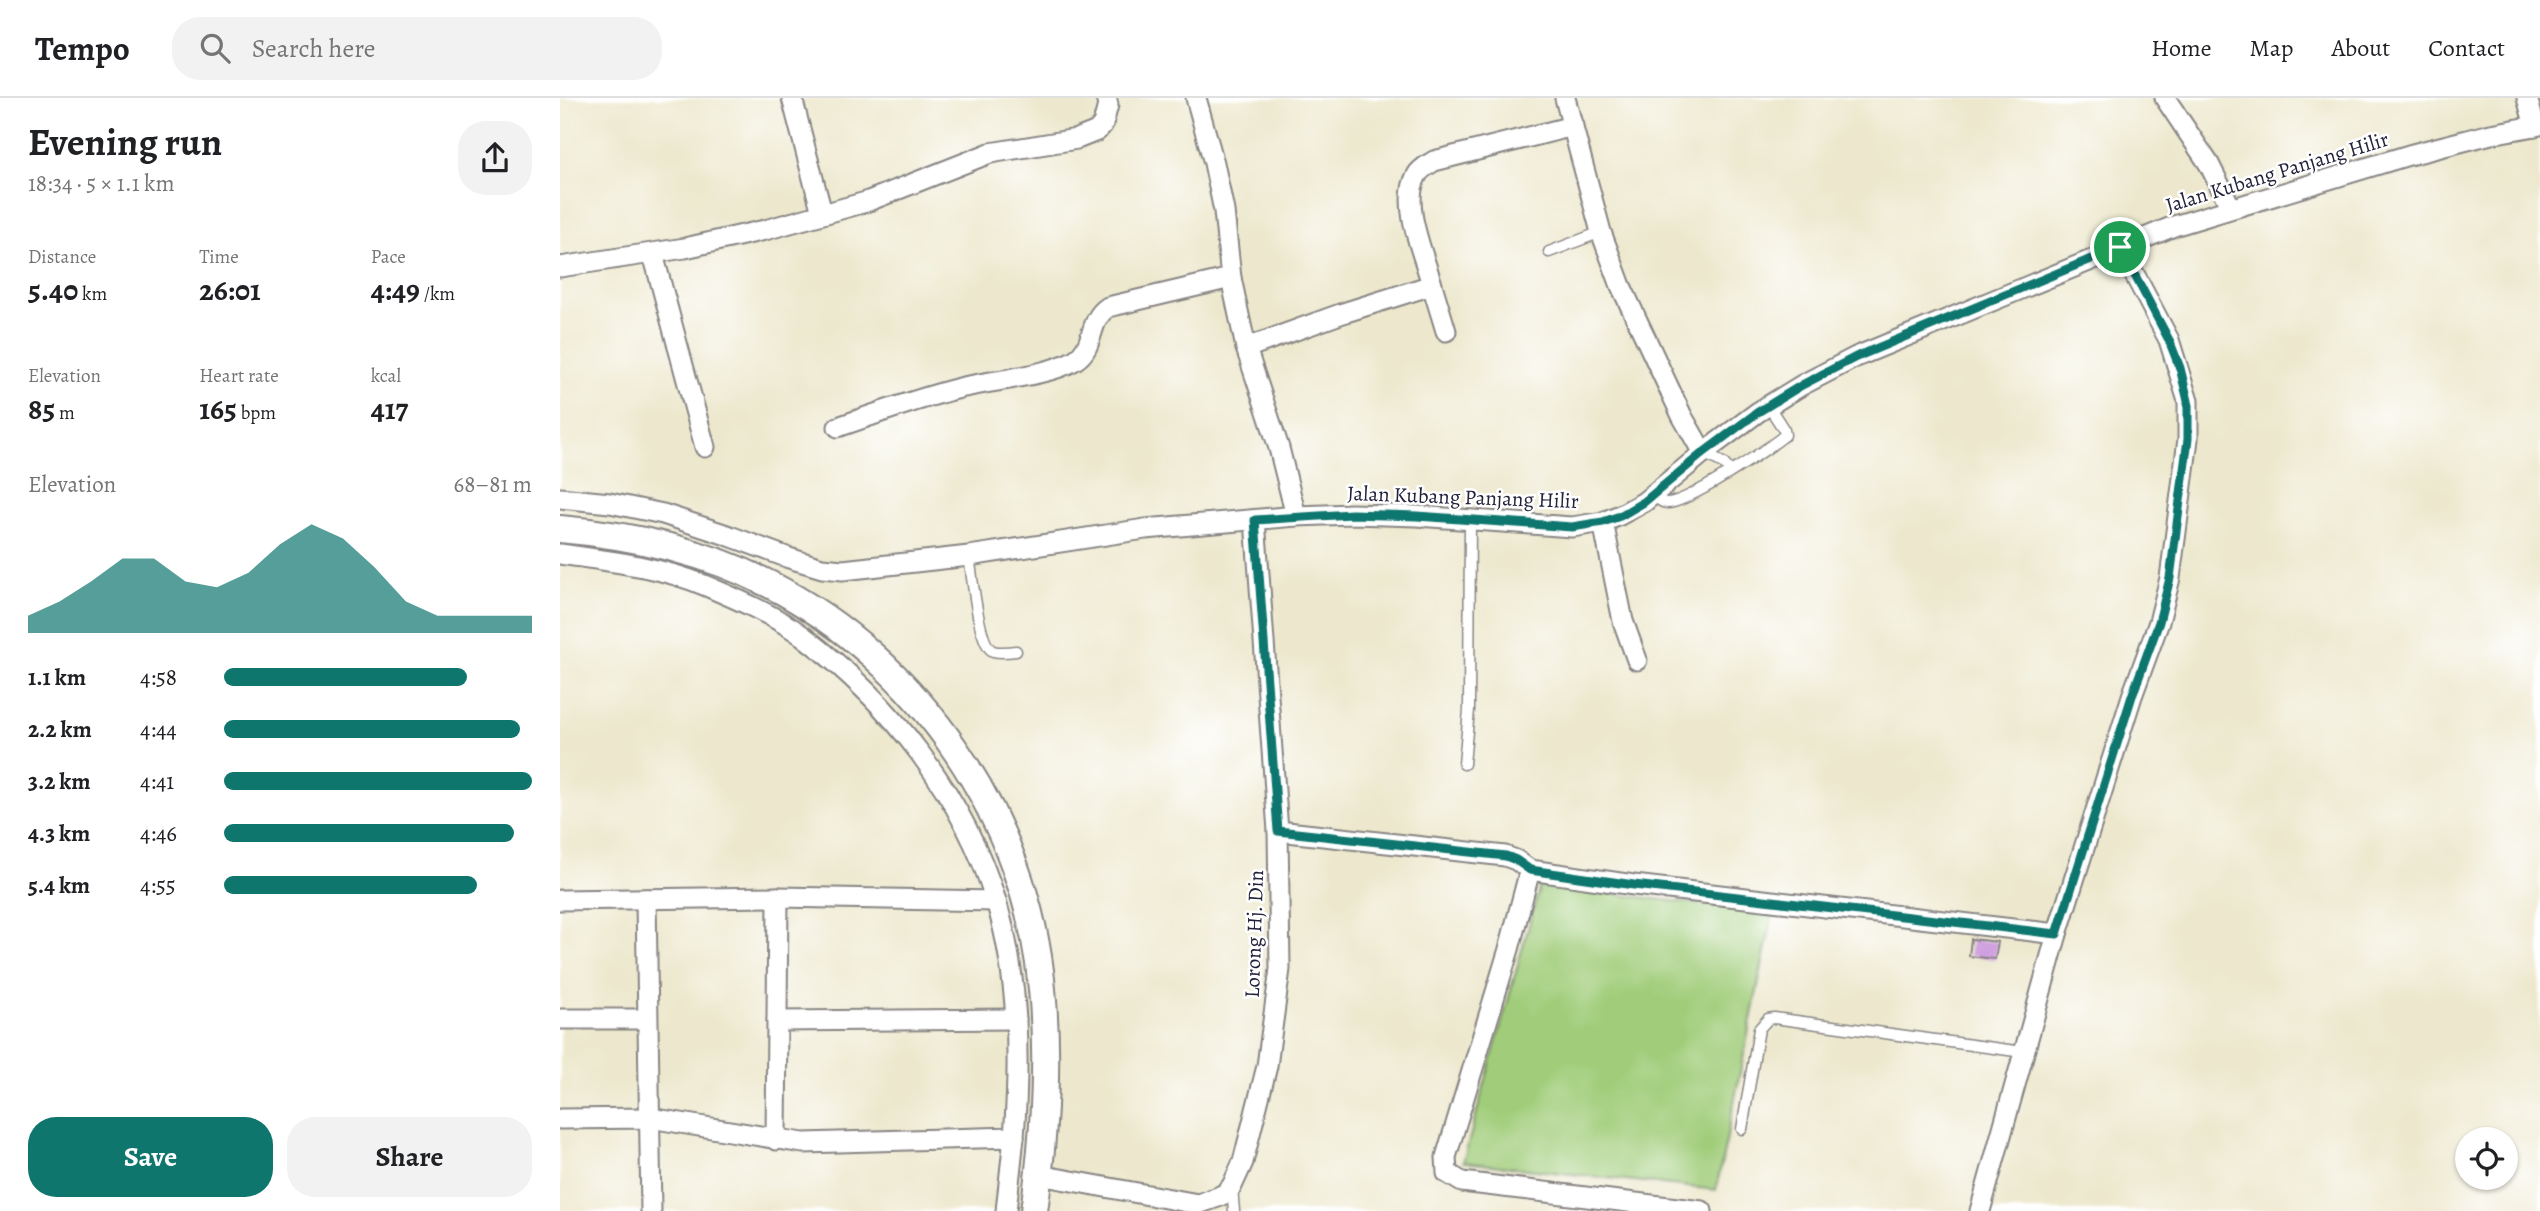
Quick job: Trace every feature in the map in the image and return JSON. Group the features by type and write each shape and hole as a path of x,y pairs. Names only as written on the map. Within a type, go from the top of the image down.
{"main road":[{"path":"560,529 600,532 658,543 709,558 769,583 821,614 861,645 902,682 939,724 963,760 996,822 1020,884 1034,939 1042,988 1044,1041 1044,1105 1034,1211"}],"street":[{"path":"792,98 822,213"},
{"path":"560,267 653,254 753,233 866,202 990,153 1077,139 1097,131 1103,124 1108,105 1106,98"},
{"path":"1196,98 1224,211 1231,278 1246,348 1279,448 1296,516"},
{"path":"1565,98 1601,232 1621,286 1682,416 1703,453"},
{"path":"2165,98 2209,164 2231,208"},
{"path":"2527,98 2538,126"},
{"path":"1446,331 1411,209 1411,188 1418,172 1434,161 1573,126"},
{"name":"Jalan Kubang Panjang Hilir","path":"560,498 610,503 663,514 822,568 843,570 969,556 1145,529 1296,516 1352,514 1572,527 1603,522 1620,516 1653,495 1703,453 1768,405 1856,357 2120,247 2231,208 2417,153 2491,134 2538,126"},
{"path":"1980,1211 2022,1052 2057,934 2132,696 2159,622 2170,578 2188,439 2188,401 2180,368 2169,340 2120,247"},
{"path":"653,254 705,447"},
{"path":"838,427 958,388 1059,366 1082,354 1088,344 1096,316 1108,307 1231,278"},
{"path":"1246,348 1432,285"},
{"name":"Lorong Hj. Din","path":"1232,1186 1243,1162 1268,1066 1280,970 1278,831 1255,520"},
{"path":"1603,522 1623,621 1637,660"},
{"path":"560,554 651,568 703,584 802,635 865,689 923,755 967,828 996,901 1007,952 1016,1019 1018,1069 1006,1211"},
{"path":"1278,831 1506,856 1530,870 1634,885 2057,934"},
{"path":"1530,870 1446,1157 1447,1173 1462,1182 1702,1211"},
{"path":"560,900 778,897 996,901"},
{"path":"775,1140 778,897"},
{"path":"646,899 651,1211"},
{"path":"560,1018 647,1019"},
{"path":"776,1021 1016,1019"},
{"path":"560,1119 650,1118 775,1140 838,1143 1014,1137"},
{"path":"1039,1175 1198,1204 1218,1197 1232,1186"}],"lane":[{"path":"1549,252 1601,232"},
{"path":"1653,495 1665,503 1674,502 1730,471 1785,435 1768,405"},
{"path":"1703,453 1723,463 1730,471"},
{"path":"1464,764 1469,710 1470,519"},
{"path":"969,556 982,635 990,649 996,652 1016,651"},
{"path":"1742,1129 1759,1029 1768,1019 2022,1052"},
{"path":"1232,1186 1234,1211"}],"green space":[{"path":"1540,885 1773,913 1716,1190 1463,1162"}],"building":[{"path":"1971,939 1998,942 1995,959 1969,956"}],"route":[{"path":"2120,247 2169,340 2180,368 2188,401 2188,439 2170,578 2159,622 2132,696 2057,934 1634,885 1530,870 1506,856 1278,831 1255,520 1352,514 1526,522 1572,527 1603,522 1644,502 1758,412 1802,385 1856,357 2120,247"}]}
